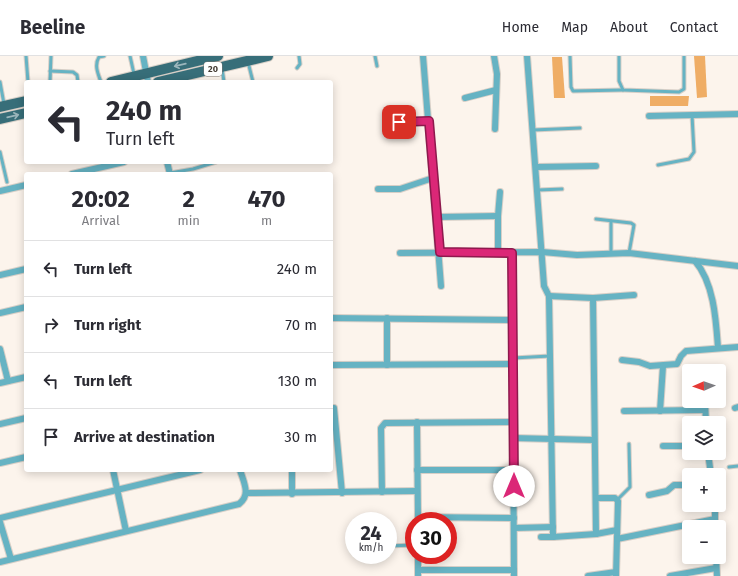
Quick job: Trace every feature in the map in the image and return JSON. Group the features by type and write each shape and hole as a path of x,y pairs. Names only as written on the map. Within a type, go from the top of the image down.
{"main road":[{"name":"20","path":"119,80 134,76 147,77 218,56"},
{"name":"20","path":"174,80 191,78 222,67 261,57"},
{"path":"2,107 24,102"},
{"path":"0,119 24,113"}],"street":[{"path":"143,56 147,77"},
{"path":"423,56 440,252 441,286"},
{"path":"494,56 497,74 495,129"},
{"path":"527,56 544,286 549,296 553,536"},
{"path":"465,98 496,90"},
{"path":"649,116 738,114"},
{"path":"399,122 429,121"},
{"path":"81,172 115,164"},
{"path":"536,166 596,166"},
{"path":"378,189 400,189 433,178"},
{"path":"0,191 24,185"},
{"path":"498,253 498,216 500,192"},
{"path":"437,217 498,216"},
{"path":"400,253 542,252 577,255 630,253 738,266"},
{"path":"418,573 514,573 512,253"},
{"path":"695,261 703,273 710,290 718,348"},
{"path":"0,275 24,269"},
{"path":"549,296 593,298 634,295"},
{"path":"593,298 596,534"},
{"path":"0,313 24,307"},
{"path":"333,318 513,320"},
{"path":"387,318 387,364"},
{"path":"622,360 639,362 650,366 663,366 677,364 681,356 686,351 738,347"},
{"path":"0,349 8,381"},
{"path":"333,365 513,361"},
{"path":"660,411 663,366"},
{"path":"0,383 24,377"},
{"path":"334,408 342,493"},
{"path":"624,411 706,410 706,416"},
{"path":"0,424 24,418"},
{"path":"382,492 382,424 384,422 513,422"},
{"path":"417,422 418,512"},
{"path":"513,438 594,440"},
{"path":"663,446 682,446"},
{"path":"0,463 24,457"},
{"path":"417,470 514,470"},
{"path":"113,472 126,530"},
{"path":"0,518 117,491 189,472"},
{"path":"0,562 126,530 239,504 244,500 246,493 241,472"},
{"path":"292,472 292,494"},
{"path":"649,495 667,491 674,485 682,485"},
{"path":"246,493 292,494 418,492"},
{"path":"588,576 616,574 618,499 596,498"},
{"path":"617,539 715,519 715,512"},
{"path":"457,519 514,518"},
{"path":"0,522 11,559"},
{"path":"514,528 553,527"},
{"path":"540,537 596,534 617,530"},
{"path":"716,564 717,576"},
{"path":"670,576 716,568"}],"lane":[{"path":"26,56 28,80"},
{"path":"50,80 51,56"},
{"path":"100,80 97,69 97,61 99,57 104,56"},
{"path":"130,56 134,76"},
{"path":"298,68 300,64 299,56"},
{"path":"375,56 376,66"},
{"path":"570,56 571,87 573,91 623,90 679,92 684,89 685,83 684,56"},
{"path":"619,56 619,81 623,90"},
{"path":"248,61 253,80"},
{"path":"222,67 224,80"},
{"path":"50,70 73,72 77,80"},
{"path":"0,82 2,107"},
{"path":"658,165 689,159 694,152 695,137 692,115"},
{"path":"533,130 580,128"},
{"path":"0,152 7,182"},
{"path":"176,172 209,164"},
{"path":"538,190 562,189"},
{"path":"596,219 627,222 634,225 630,253"},
{"path":"611,221 611,254"},
{"path":"513,361 550,356"},
{"path":"618,499 630,488 629,444"},
{"path":"730,467 738,466"}],"building":[{"path":"694,56 705,56 707,97 697,98"},
{"path":"552,57 562,57 565,98 554,98"},
{"path":"650,96 689,96 688,106 650,106"}],"route":[{"path":"399,122 429,121 440,252 512,253 514,486"}]}
